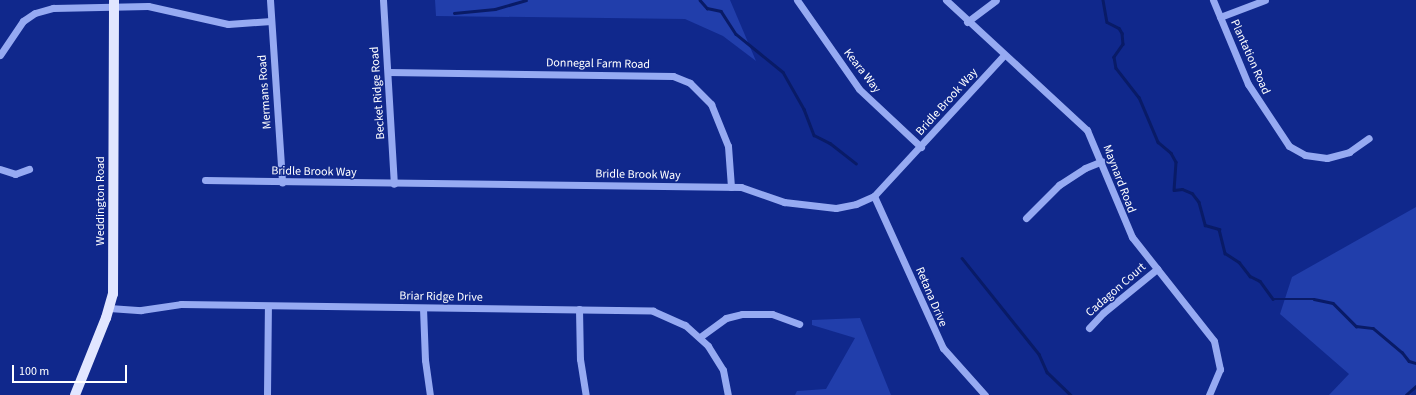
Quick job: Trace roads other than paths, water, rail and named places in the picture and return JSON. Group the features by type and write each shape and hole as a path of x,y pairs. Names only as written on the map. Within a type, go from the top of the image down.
{"main road":[{"name":"Weddington Road","path":"75,395 110,308 113,294 114,4"}],"street":[{"path":"52,0 53,8"},
{"name":"Mermans Road","path":"270,0 282,183"},
{"name":"Becket Ridge Road","path":"383,0 394,184"},
{"name":"Keara Way","path":"797,0 859,89 921,147"},
{"name":"Maynard Road","path":"946,0 967,22 1087,130 1102,161 1124,222 1157,269 1214,341 1220,369 1209,395"},
{"path":"967,22 996,0"},
{"name":"Plantation Road","path":"1213,0 1248,84 1289,146 1305,155 1326,158 1349,152 1369,138"},
{"path":"1220,17 1265,0"},
{"path":"0,55 23,21 36,13 53,8 114,4 148,6 228,24 271,21"},
{"name":"Bridle Brook Way","path":"204,180 282,183 741,187 784,202 815,207 836,208 856,204 874,196 921,147 1004,55"},
{"name":"Donnegal Farm Road","path":"388,72 673,76 690,83 711,104 728,146 731,187"},
{"path":"1026,218 1059,185 1085,168 1102,161"},
{"path":"0,169 14,174 29,169"},
{"name":"Retana Drive","path":"874,196 942,348 985,395"},
{"name":"Cadagon Court","path":"1089,328 1103,313 1157,269"},
{"name":"Briar Ridge Drive","path":"110,308 141,310 181,304 653,311 685,325 700,337 708,346 723,370 728,395"},
{"path":"266,395 268,306"},
{"path":"424,308 425,360 430,395"},
{"path":"579,309 580,359 586,395"},
{"path":"700,337 726,318 742,314 772,314 799,324"}],"waterway":[{"path":"454,13 495,9 526,0"},
{"path":"700,0 707,8 721,11 736,34 783,72 804,109 814,135 830,143 856,163"},
{"path":"1103,0 1107,22 1119,28 1122,33 1123,44 1114,57 1116,68 1139,97 1158,142 1171,153 1176,162 1174,190 1182,189 1192,193 1199,202 1205,225 1219,229 1225,253 1239,262 1250,276 1260,281 1273,299 1314,299 1333,303 1356,326 1373,328 1402,352 1409,361 1416,363"},
{"path":"962,258 1039,354 1047,372 1071,395"},
{"path":"1406,395 1416,386"}]}
